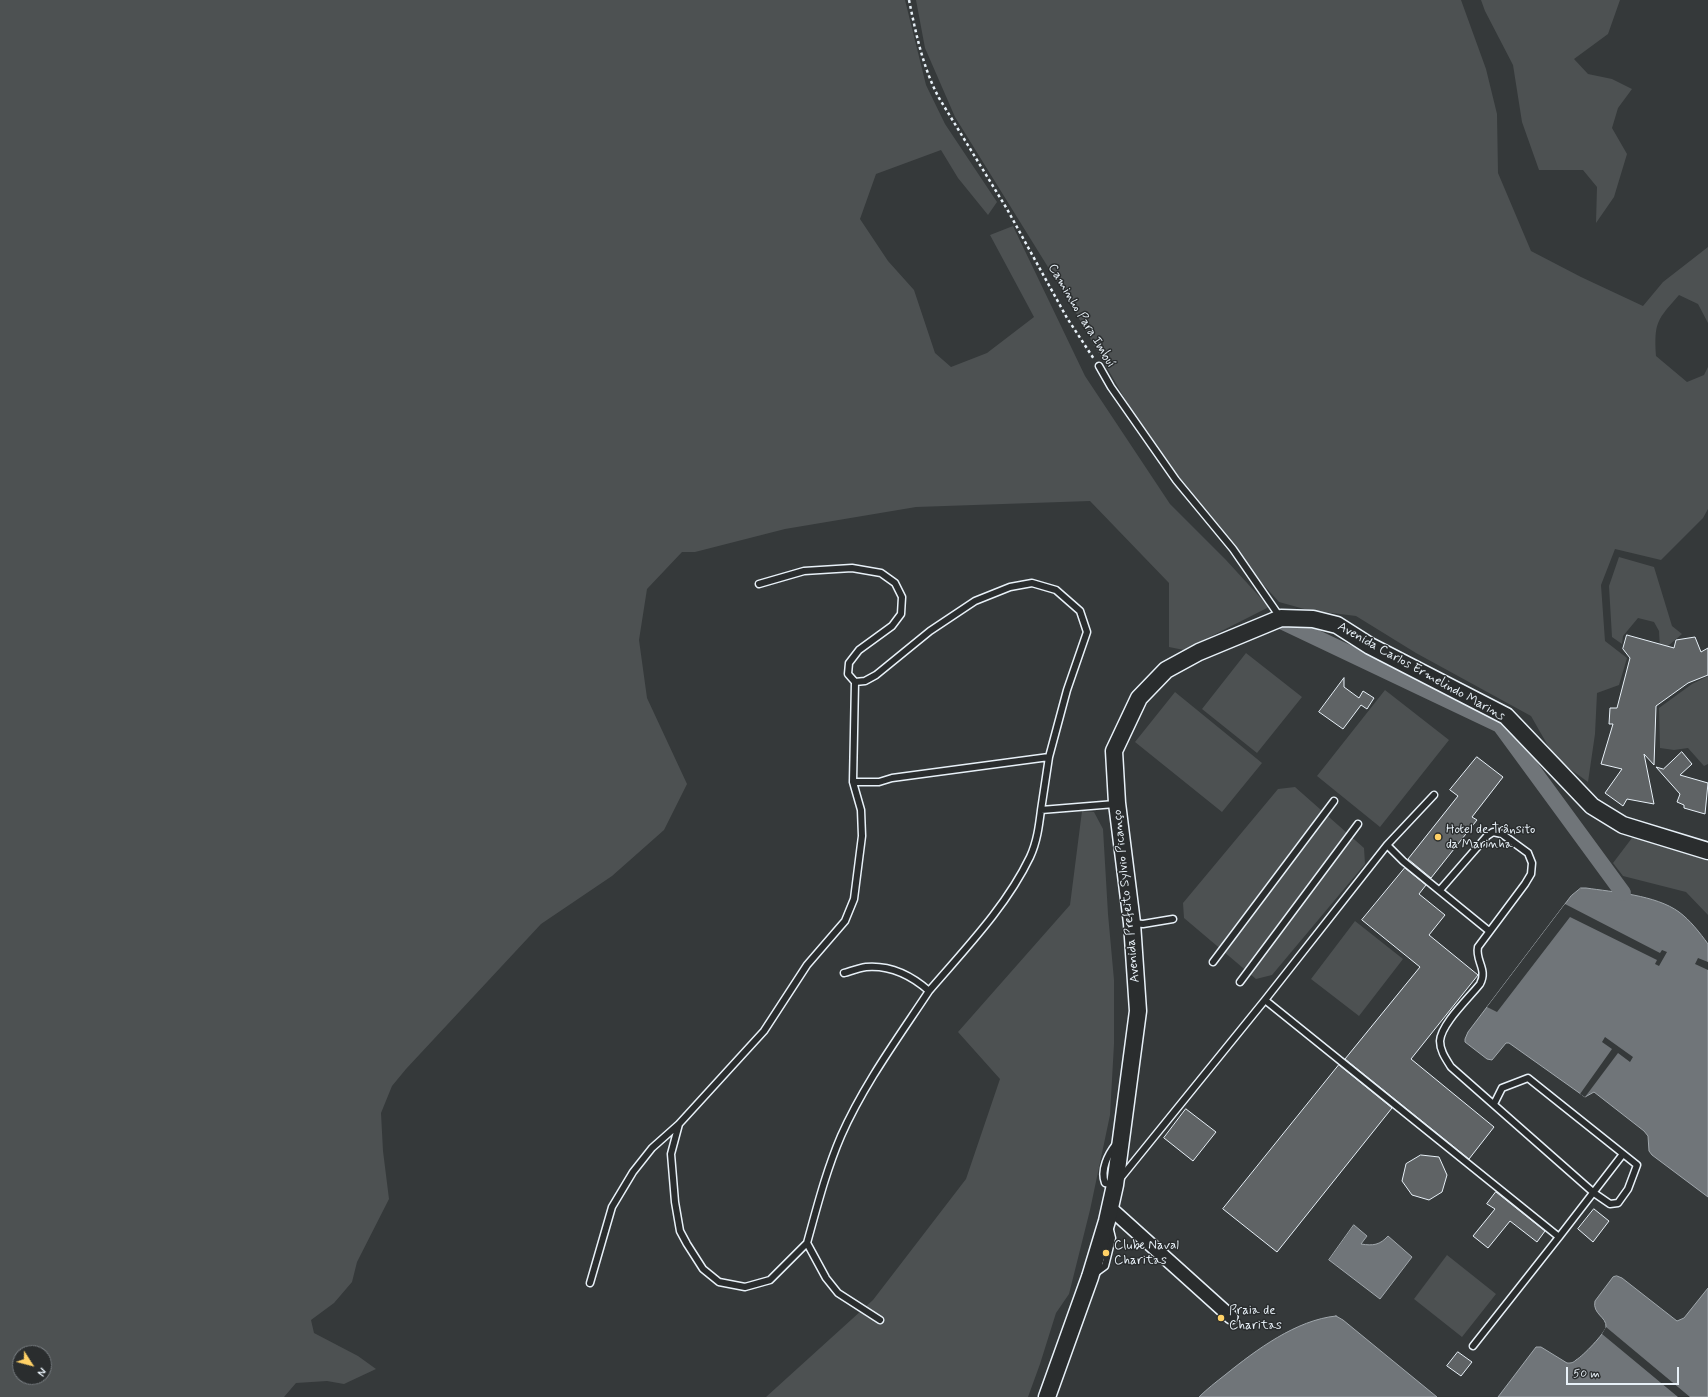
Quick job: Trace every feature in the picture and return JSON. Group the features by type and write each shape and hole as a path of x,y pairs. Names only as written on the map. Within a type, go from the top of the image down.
{"street":[{"name":"Avenida Prefeito Sylvio Picanço","path":"1047,1397 1090,1277 1109,1214 1115,1185 1120,1138 1138,1011 1132,923 1117,803 1114,751 1138,698 1166,670 1199,652 1281,618"},
{"name":"Avenida Carlos Ermelindo Marins","path":"1281,618 1313,619 1337,625 1370,646 1506,716 1592,806 1622,825 1708,851"},
{"path":"1109,1214 1231,1317"}],"lane":[{"name":"Caminho Para Imbuí","path":"1099,366 1111,387 1176,480 1233,549 1281,618"},
{"path":"590,1283 612,1206 633,1172 652,1148 678,1124 764,1032 807,965 845,921 854,899 862,836 861,810 853,782 855,682 848,674 849,663 859,650 892,626 901,614 902,597 895,584 881,573 852,568 804,571 759,584"},
{"path":"678,1124 670,1154 675,1202 680,1231 687,1244 703,1269 719,1282 745,1287 770,1280 807,1243 821,1191 841,1136 877,1069 929,991 1008,894 1030,857 1037,837 1048,757 1067,690 1086,632 1080,611 1056,590 1032,583 1010,587 975,601 930,631 876,675 865,681 855,682"},
{"path":"853,782 879,782 892,778 1048,757"},
{"path":"1115,1185 1265,1000 1387,845 1434,795"},
{"path":"1213,962 1334,801"},
{"path":"1041,810 1117,803"},
{"path":"1240,982 1358,824"},
{"path":"1440,890 1487,836 1493,832 1502,834 1528,853 1532,863 1531,874 1478,947 1477,952 1484,977 1480,984 1443,1028 1440,1041 1442,1051 1451,1067 1594,1193 1610,1204 1618,1203 1628,1189 1637,1165 1528,1078 1502,1088 1494,1104"},
{"path":"1387,845 1402,862 1440,890 1489,931"},
{"path":"1132,923 1143,924 1173,919"},
{"path":"844,973 866,967 889,969 915,979 929,991"},
{"path":"1265,1000 1559,1237"},
{"path":"1472,1346 1594,1193 1623,1154"},
{"path":"807,1243 826,1278 838,1293 880,1320"}],"path":[{"name":"Caminho Para Imbuí","path":"908,0 917,40 931,84 938,98 1007,209 1068,318 1099,366"}],"shaded area":[{"path":"0,0 905,0 926,85 945,124 997,202 988,215 958,178 941,150 876,174 860,219 888,261 914,290 935,353 951,367 987,353 1034,317 990,235 1013,226 1085,376 1170,504 1226,560 1269,607 1184,650 1169,647 1169,583 1090,501 916,507 785,529 695,552 682,552 647,589 639,640 647,698 687,784 664,830 612,876 541,924 406,1069 392,1086 381,1113 383,1151 389,1199 357,1262 352,1282 334,1303 311,1320 314,1333 358,1356 376,1369 344,1384 327,1381 296,1383 284,1397 0,1397"},
{"path":"916,0 1461,0 1486,69 1497,114 1498,173 1531,251 1581,277 1643,306 1663,282 1708,247 1708,323 1698,304 1679,295 1658,322 1656,356 1687,382 1704,375 1708,367 1708,509 1703,518 1661,560 1615,549 1601,585 1605,641 1627,658 1619,685 1597,693 1595,734 1588,782 1555,758 1531,716 1416,653 1356,616 1308,610 1279,602 1175,487 1069,301 955,117 925,48"},
{"path":"1481,0 1620,0 1608,34 1574,59 1588,74 1612,79 1632,89 1618,108 1612,128 1627,154 1614,197 1596,223 1597,187 1583,170 1539,170 1522,122 1513,65 1485,11"},
{"path":"1619,557 1654,567 1672,626 1682,634 1668,646 1660,649 1659,631 1654,622 1638,618 1623,636 1622,644 1612,637 1609,586"},
{"path":"1246,653 1302,697 1257,753 1202,709"},
{"path":"1708,676 1708,764 1704,766 1688,748 1674,750 1660,748 1659,708 1692,684"},
{"path":"1385,690 1449,740 1380,827 1317,776"},
{"path":"1175,692 1262,763 1222,812 1135,742"},
{"path":"1295,787 1364,848 1365,864 1272,975 1256,979 1184,918 1183,903 1278,789"},
{"path":"1082,811 1094,812 1103,829 1114,980 1114,1044 1110,1115 1090,1210 1069,1294 1056,1313 1028,1397 766,1397 873,1300 966,1179 1000,1079 958,1032 1070,905"},
{"path":"1635,834 1708,861 1708,915 1686,892 1623,876 1613,863"},
{"path":"1581,888 1634,895 1670,906 1687,919 1708,944 1708,1197 1652,1155 1649,1151 1648,1136 1644,1131 1594,1092 1585,1097 1509,1043 1506,1043 1492,1060 1487,1059 1465,1042 1468,1032 1571,896"},
{"path":"1355,921 1403,959 1359,1016 1311,979"},
{"path":"1354,1225 1367,1236 1361,1244 1376,1244 1388,1236 1412,1257 1380,1299 1329,1260"},
{"path":"1447,1255 1496,1294 1462,1337 1414,1299"},
{"path":"1617,1276 1622,1278 1677,1321 1684,1318 1708,1288 1708,1397 1498,1397 1536,1347 1541,1347 1567,1363 1574,1362 1588,1349 1602,1334 1606,1327 1606,1324 1597,1312 1595,1301 1613,1277"},
{"path":"1336,1316 1343,1320 1437,1397 1199,1397 1237,1365 1263,1346 1306,1323"}],"pier":[{"path":"1565,904 1660,953 1662,950 1667,952 1659,966 1655,964 1657,960 1570,917 1497,1012 1487,1007"},
{"path":"1698,958 1708,962 1708,970 1695,964"},
{"path":"1605,1037 1633,1057 1630,1062 1618,1053 1585,1097 1580,1094 1612,1049 1602,1042"},
{"path":"1606,1327 1690,1397 1678,1397 1602,1334"}],"building":[{"path":"1627,635 1674,648 1676,640 1695,637 1701,652 1708,648 1708,675 1688,683 1656,706 1654,765 1644,754 1654,804 1627,799 1623,806 1605,793 1622,769 1601,764 1613,724 1609,724 1610,708 1617,708 1630,658 1623,649"},
{"path":"1344,678 1344,687 1359,698 1363,691 1374,698 1367,709 1361,705 1343,729 1319,712"},
{"path":"1682,752 1692,764 1680,775 1708,783 1705,814 1684,808 1684,805 1677,802 1680,794 1656,767 1663,769"},
{"path":"1477,757 1503,777 1472,817 1477,820 1431,878 1408,859 1458,796 1450,790"},
{"path":"1405,868 1426,885 1419,894 1445,915 1429,935 1478,975 1411,1059 1494,1127 1469,1159 1345,1059 1420,967 1362,920"},
{"path":"1339,1065 1392,1108 1277,1252 1223,1209"},
{"path":"1186,1109 1216,1132 1193,1161 1164,1138"},
{"path":"1421,1155 1439,1157 1447,1175 1442,1192 1429,1200 1412,1195 1402,1181 1406,1164"},
{"path":"1496,1192 1545,1231 1537,1242 1510,1221 1488,1248 1473,1236 1495,1209 1487,1204"},
{"path":"1594,1209 1609,1221 1593,1242 1578,1229"},
{"path":"1458,1352 1472,1362 1461,1376 1447,1366"}],"waterway":[{"path":"1279,620 1500,725 1623,893"}],"place":[{"name":"Hotel de Trânsito da Marinha","path":"1438,837"},
{"name":"Clube Naval Charitas","path":"1106,1253"},
{"name":"Praia de Charitas","path":"1221,1318"}]}
